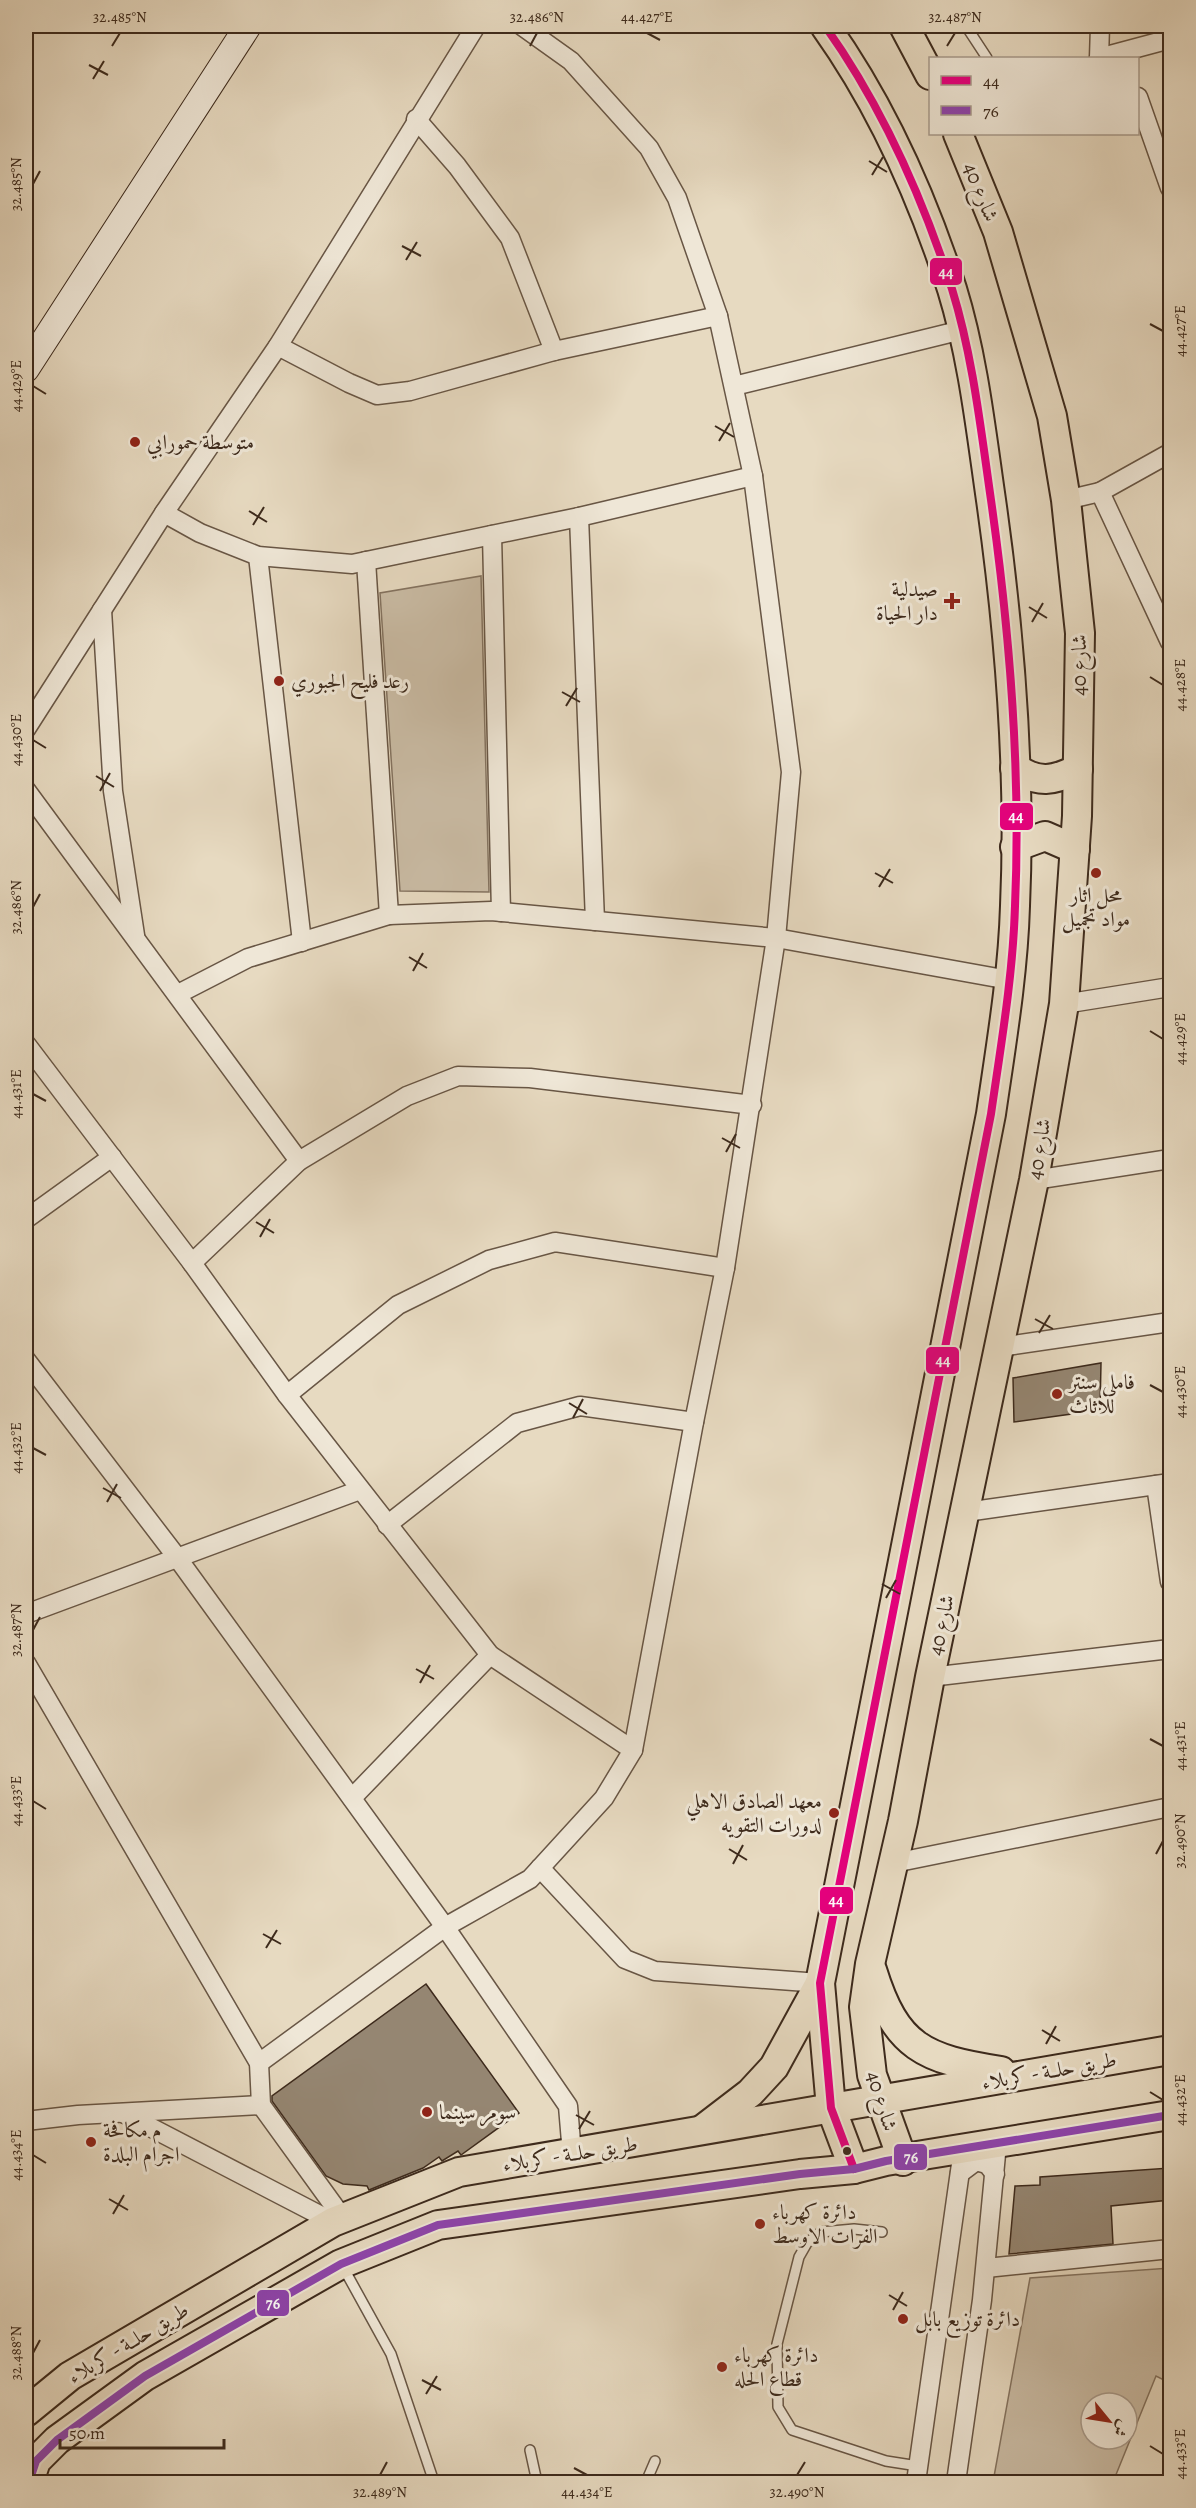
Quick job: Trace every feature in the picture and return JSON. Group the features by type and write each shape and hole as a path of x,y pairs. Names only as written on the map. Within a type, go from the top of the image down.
{"main road":[{"path":"825,26 883,119 909,174 952,290 962,330 980,428 998,548 1015,727 1016,903 1009,980 991,1114 820,1983 831,2108 854,2169"},
{"path":"904,26 929,73"},
{"name":"شارع 40","path":"903,2161 878,2098 872,2075 864,2007 870,1964 894,1863 930,1677 1034,1180 1064,1004 1078,769 1080,633 1066,500 1052,416 998,232 957,135"},
{"path":"1015,768 1029,777 1044,781 1058,779 1078,769"},
{"path":"1015,847 1045,836 1075,849"},
{"path":"870,1964 887,2011 911,2043 928,2054 956,2064 1020,2075"},
{"path":"699,2133 729,2111 774,2067 820,1983"},
{"name":"طريق حلــة - كربلاء","path":"26,2412 70,2376 338,2219 459,2172 699,2133 878,2098 1170,2050"},
{"name":"طريق حلــة - كربلاء","path":"30,2472 57,2440 145,2376 341,2264 438,2225 800,2174 854,2169 886,2161 962,2161 997,2144 1170,2115"},
{"path":"26,2386 70,2376"}],"street":[{"path":"26,729 164,513 278,346 416,119 476,26"},
{"path":"259,2063 445,1927 530,1879 604,1798 633,1750 693,1422 725,1268 776,938 791,772 753,476 718,316 677,198 649,148 571,61 522,26"},
{"path":"1099,57 1100,26"},
{"path":"26,369 237,29"},
{"path":"1107,57 1123,55 1170,39"},
{"path":"1139,103 1170,188"},
{"path":"416,119 457,166 510,238 554,351"},
{"path":"278,346 377,395 410,391 554,351 718,316"},
{"path":"734,386 962,330"},
{"path":"1066,500 1100,492 1170,453"},
{"path":"164,513 200,533 258,556 352,564 579,517 753,476"},
{"path":"1100,492 1170,642"},
{"path":"579,517 595,921"},
{"path":"492,535 501,912"},
{"path":"258,556 302,942"},
{"path":"366,561 389,915"},
{"path":"102,610 113,791 136,937"},
{"path":"26,790 299,1161"},
{"path":"178,994 248,958 389,915 501,912 776,938 1009,980"},
{"path":"1064,1004 1170,987"},
{"path":"26,1044 192,1263 287,1395 490,1655 633,1750"},
{"path":"192,1263 299,1161 407,1096 458,1076 530,1078 752,1105"},
{"path":"26,1219 112,1157"},
{"path":"1034,1180 1170,1159"},
{"path":"287,1395 399,1305 489,1260 555,1242 725,1268"},
{"path":"999,1347 1170,1322"},
{"path":"26,1360 176,1556 445,1927 568,2106 572,2154"},
{"path":"387,1525 517,1423 580,1406 693,1422"},
{"path":"966,1512 1163,1484 1170,1582"},
{"path":"26,1614 176,1556 360,1490"},
{"path":"930,1677 1170,1649"},
{"path":"352,1798 490,1655"},
{"path":"26,1664 259,2063 261,2105 338,2219"},
{"path":"894,1863 1170,1807"},
{"path":"540,1868 625,1959 655,1971 820,1983"},
{"path":"26,2121 261,2105"},
{"path":"123,2113 338,2219"},
{"path":"956,2482 986,2268 997,2144"},
{"path":"917,2474 962,2161 969,2164 976,2161 987,2164 995,2174"},
{"path":"986,2268 1170,2249"}],"lane":[{"path":"966,26 986,57"},
{"path":"882,2232 854,2229 821,2232 807,2243 799,2257 777,2344 778,2407 792,2430 886,2461 917,2474"},
{"path":"341,2264 391,2354 434,2482"},
{"path":"530,2450 537,2482"},
{"path":"646,2482 656,2462"}],"shaded area":[{"path":"481,576 489,892 400,891 380,593"},
{"path":"1170,2268 1170,2383 1156,2376 1139,2418 1139,2391 1079,2391 1079,2451 1126,2451 1113,2482 993,2482 1030,2278"}],"building":[{"name":"فاملي سنتر للاثاث","path":"1101,1363 1100,1410 1014,1422 1013,1378"},
{"path":"426,1984 519,2113 461,2155 458,2151 442,2161 439,2157 423,2168 369,2190 367,2186 343,2184 326,2176 272,2101 272,2096"},
{"path":"1170,2168 1170,2200 1111,2206 1113,2244 1009,2254 1015,2186 1040,2185 1040,2177"}],"transit line":[{"name":"44","path":"825,26 865,88 914,186 952,289 966,341 984,447 1004,601 1009,652 1016,804 1012,958 991,1114 820,1983 831,2108 854,2169"},
{"name":"76","path":"29,2482 36,2461 57,2440 145,2376 341,2264 438,2225 800,2174 854,2169 886,2161 1170,2115"}],"place":[{"name":"متوسطة حمورابي","path":"135,442"},
{"name":"صيدلية دار الحياة","path":"952,601"},
{"name":"رعد فليح الجبوري","path":"279,681"},
{"name":"محل اثار مواد تجميل","path":"1096,873"},
{"name":"فاملي سنتر للاثاث","path":"1057,1394"},
{"name":"معهد الصادق الاهلي لدورات التقويه","path":"834,1813"},
{"name":"سومر سينما","path":"427,2112"},
{"name":"م مكافحة اجرام البلدة","path":"91,2142"},
{"name":"دائرة كهرباء الفرات الاوسط","path":"760,2224"},
{"name":"دائرة توزيع بابل","path":"903,2319"},
{"name":"دائرة كهرباء قطاع الحله","path":"722,2367"}]}
